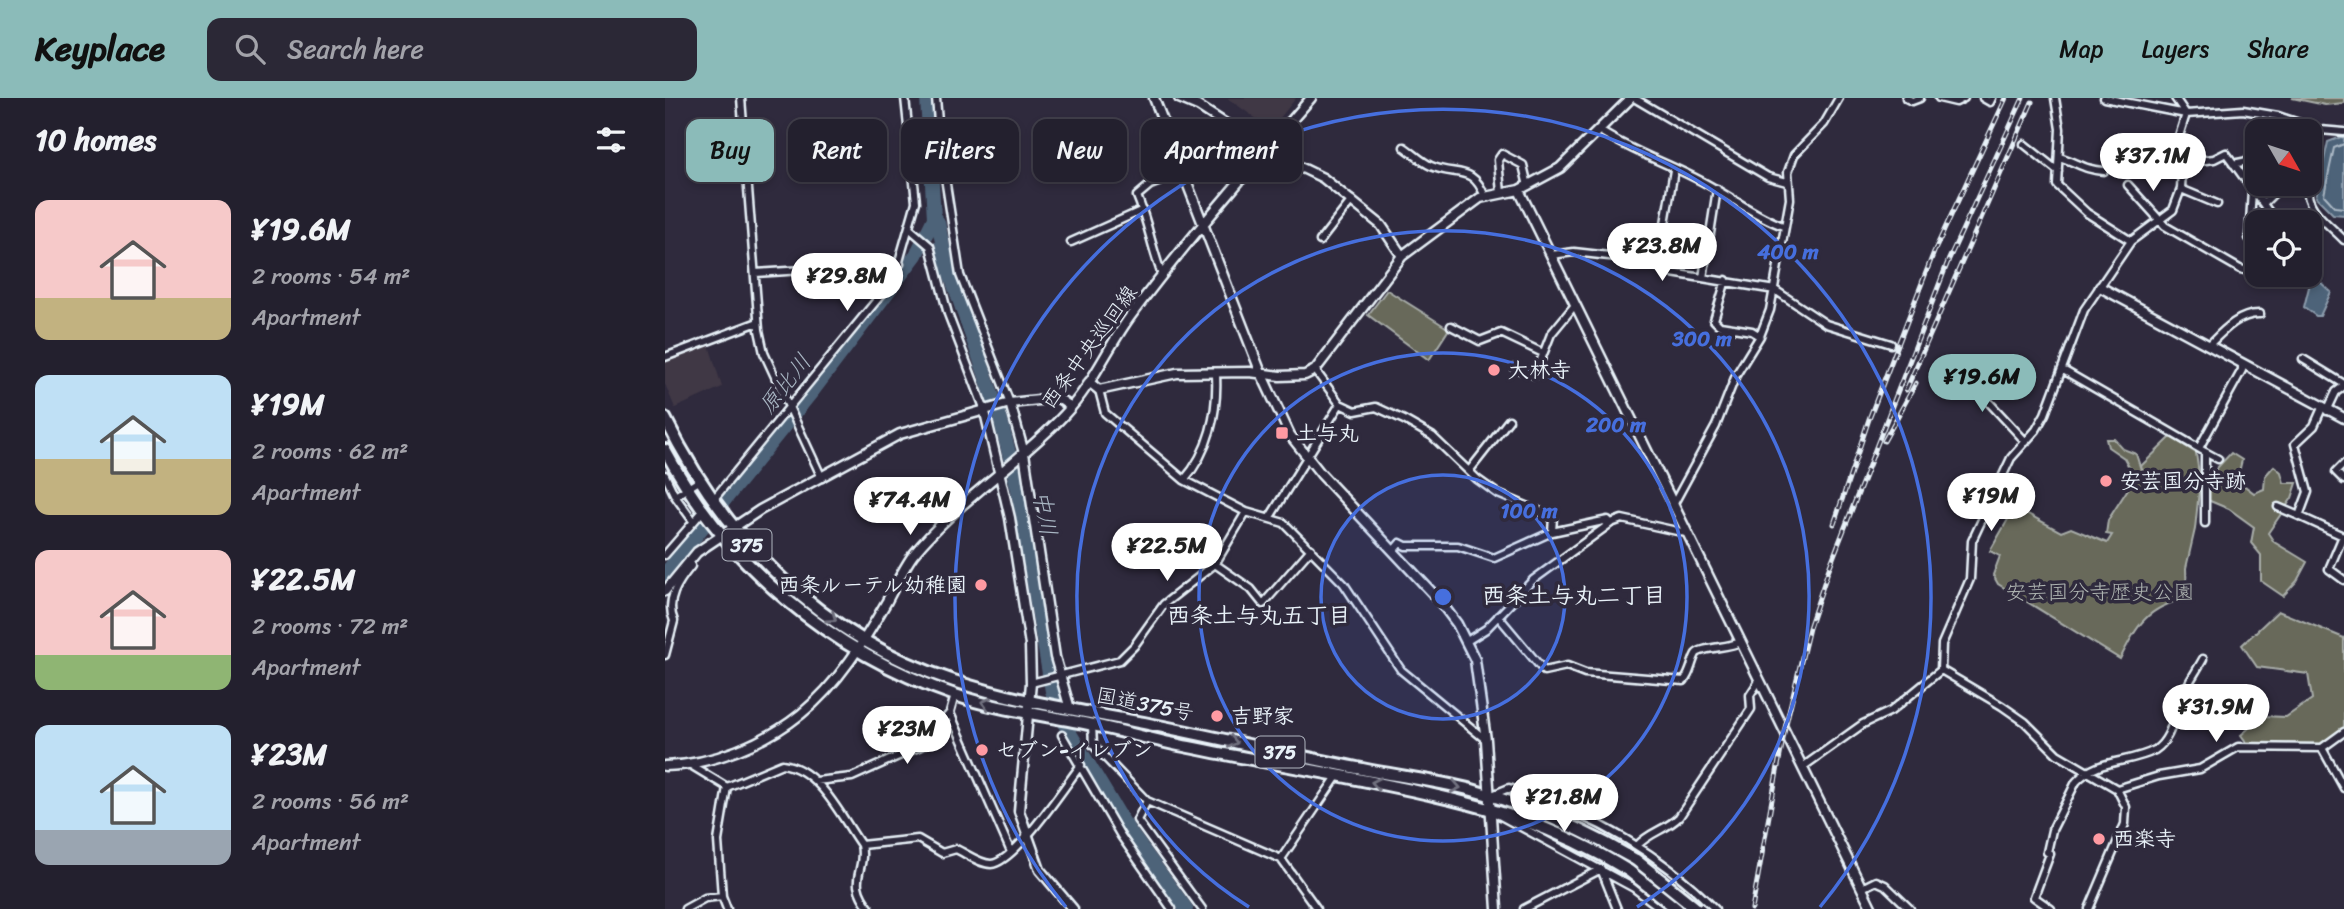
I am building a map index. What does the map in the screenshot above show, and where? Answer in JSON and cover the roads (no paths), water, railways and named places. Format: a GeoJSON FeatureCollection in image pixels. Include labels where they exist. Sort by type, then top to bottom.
{"type":"FeatureCollection","features":[{"type":"Feature","properties":{"kind":"highway","name":"国道375号"},"geometry":{"type":"LineString","coordinates":[[665,418],[699,481],[733,530],[805,599],[864,641],[911,665],[955,682],[1030,701],[1490,802],[1563,821],[1636,860],[1697,909]]}},
{"type":"Feature","properties":{"kind":"highway","name":"国道375号"},"geometry":{"type":"LineString","coordinates":[[665,450],[703,511],[723,537],[796,610],[857,652],[955,695],[1028,714],[1089,724],[1190,748],[1490,802],[1581,843],[1629,871],[1677,909]]}},
{"type":"Feature","properties":{"kind":"street"},"geometry":{"type":"LineString","coordinates":[[741,98],[758,322],[764,353],[822,478]]}},
{"type":"Feature","properties":{"kind":"street"},"geometry":{"type":"LineString","coordinates":[[713,500],[792,410],[894,279],[911,230],[916,202],[905,98]]}},
{"type":"Feature","properties":{"kind":"street"},"geometry":{"type":"LineString","coordinates":[[936,98],[940,145],[960,275],[1008,404],[1023,454],[1055,657],[1070,709]]}},
{"type":"Feature","properties":{"kind":"street"},"geometry":{"type":"LineString","coordinates":[[1154,98],[1163,119]]}},
{"type":"Feature","properties":{"kind":"street"},"geometry":{"type":"LineString","coordinates":[[1179,98],[1214,119]]}},
{"type":"Feature","properties":{"kind":"street","name":"西条中央巡回線"},"geometry":{"type":"LineString","coordinates":[[1293,119],[1311,98]]}},
{"type":"Feature","properties":{"kind":"street"},"geometry":{"type":"LineString","coordinates":[[1099,390],[1177,373],[1304,375],[1315,370],[1402,256],[1437,228],[1485,197],[1524,188],[1560,168],[1632,98],[1768,177],[1787,181]]}},
{"type":"Feature","properties":{"kind":"street"},"geometry":{"type":"LineString","coordinates":[[1673,505],[1716,426],[1736,375],[1760,336],[1775,290],[1783,226],[1790,199],[1787,181],[1794,155],[1824,124],[1839,98]]}},
{"type":"Feature","properties":{"kind":"street"},"geometry":{"type":"LineString","coordinates":[[1906,98],[1912,101],[1920,98]]}},
{"type":"Feature","properties":{"kind":"street"},"geometry":{"type":"LineString","coordinates":[[1939,98],[1956,102],[1963,98]]}},
{"type":"Feature","properties":{"kind":"street"},"geometry":{"type":"LineString","coordinates":[[1983,98],[1990,102],[1992,98]]}},
{"type":"Feature","properties":{"kind":"street"},"geometry":{"type":"LineString","coordinates":[[2055,98],[2059,115],[2057,185],[2087,213],[2131,241]]}},
{"type":"Feature","properties":{"kind":"street"},"geometry":{"type":"LineString","coordinates":[[2104,98],[2186,114],[2243,110],[2288,119]]}},
{"type":"Feature","properties":{"kind":"street"},"geometry":{"type":"LineString","coordinates":[[2175,98],[2186,114]]}},
{"type":"Feature","properties":{"kind":"street"},"geometry":{"type":"LineString","coordinates":[[1804,766],[1863,724],[1891,710],[1941,670],[1942,645],[1970,579],[1972,541],[2011,458],[2027,442],[2045,414],[2084,310],[2131,241],[2157,219],[2166,217],[2173,210],[2181,190],[2179,160],[2175,152],[2186,114]]}},
{"type":"Feature","properties":{"kind":"street"},"geometry":{"type":"LineString","coordinates":[[2322,130],[2344,132]]}},
{"type":"Feature","properties":{"kind":"street"},"geometry":{"type":"LineString","coordinates":[[1600,131],[1717,189],[1759,217],[1783,226]]}},
{"type":"Feature","properties":{"kind":"street"},"geometry":{"type":"LineString","coordinates":[[2119,138],[2179,160],[2214,159],[2226,153],[2245,180]]}},
{"type":"Feature","properties":{"kind":"street"},"geometry":{"type":"LineString","coordinates":[[2024,144],[2058,170]]}},
{"type":"Feature","properties":{"kind":"street"},"geometry":{"type":"LineString","coordinates":[[1404,147],[1429,165],[1465,172],[1473,178],[1485,197]]}},
{"type":"Feature","properties":{"kind":"street"},"geometry":{"type":"LineString","coordinates":[[1501,193],[1498,160],[1502,154],[1523,166],[1524,188],[1551,255],[1872,909]]}},
{"type":"Feature","properties":{"kind":"street"},"geometry":{"type":"LineString","coordinates":[[2059,157],[2073,161],[2086,170],[2104,170]]}},
{"type":"Feature","properties":{"kind":"street"},"geometry":{"type":"LineString","coordinates":[[2233,164],[2245,162]]}},
{"type":"Feature","properties":{"kind":"street"},"geometry":{"type":"LineString","coordinates":[[1302,167],[1324,178],[1381,225],[1402,256]]}},
{"type":"Feature","properties":{"kind":"street"},"geometry":{"type":"LineString","coordinates":[[1658,265],[1674,170]]}},
{"type":"Feature","properties":{"kind":"street"},"geometry":{"type":"LineString","coordinates":[[1161,182],[1138,192],[1162,275]]}},
{"type":"Feature","properties":{"kind":"street"},"geometry":{"type":"LineString","coordinates":[[1188,182],[1261,373],[1290,435],[1307,458],[1439,600],[1467,641],[1480,681],[1497,909]]}},
{"type":"Feature","properties":{"kind":"street","name":"西条中央巡回線"},"geometry":{"type":"LineString","coordinates":[[857,652],[911,558],[943,521],[1023,454],[1071,407],[1130,317],[1238,182]]}},
{"type":"Feature","properties":{"kind":"street"},"geometry":{"type":"LineString","coordinates":[[2128,185],[2157,219],[2245,270]]}},
{"type":"Feature","properties":{"kind":"street"},"geometry":{"type":"LineString","coordinates":[[1703,278],[1717,189]]}},
{"type":"Feature","properties":{"kind":"street"},"geometry":{"type":"LineString","coordinates":[[2181,190],[2217,204]]}},
{"type":"Feature","properties":{"kind":"street"},"geometry":{"type":"LineString","coordinates":[[2257,196],[2267,210]]}},
{"type":"Feature","properties":{"kind":"street"},"geometry":{"type":"LineString","coordinates":[[2263,204],[2271,196]]}},
{"type":"Feature","properties":{"kind":"street"},"geometry":{"type":"LineString","coordinates":[[2307,196],[2312,208],[2344,240]]}},
{"type":"Feature","properties":{"kind":"street"},"geometry":{"type":"LineString","coordinates":[[1319,241],[1352,200]]}},
{"type":"Feature","properties":{"kind":"street"},"geometry":{"type":"LineString","coordinates":[[1072,242],[1143,210]]}},
{"type":"Feature","properties":{"kind":"street"},"geometry":{"type":"LineString","coordinates":[[911,230],[930,246],[949,314],[986,408],[1002,470],[1030,645],[1030,701],[1019,811],[1040,870],[1073,909]]}},
{"type":"Feature","properties":{"kind":"street"},"geometry":{"type":"LineString","coordinates":[[1551,255],[1574,252],[1658,265],[1672,273],[1775,290],[1826,324],[1891,344]]}},
{"type":"Feature","properties":{"kind":"street"},"geometry":{"type":"LineString","coordinates":[[755,273],[900,264]]}},
{"type":"Feature","properties":{"kind":"street"},"geometry":{"type":"LineString","coordinates":[[1726,280],[1714,320],[1720,326],[1752,331],[1760,336]]}},
{"type":"Feature","properties":{"kind":"street"},"geometry":{"type":"LineString","coordinates":[[2100,287],[2344,418]]}},
{"type":"Feature","properties":{"kind":"street"},"geometry":{"type":"LineString","coordinates":[[1515,368],[1535,375],[1551,334],[1575,305]]}},
{"type":"Feature","properties":{"kind":"street"},"geometry":{"type":"LineString","coordinates":[[2209,345],[2238,320],[2250,313],[2260,314]]}},
{"type":"Feature","properties":{"kind":"street"},"geometry":{"type":"LineString","coordinates":[[665,358],[758,322]]}},
{"type":"Feature","properties":{"kind":"street"},"geometry":{"type":"LineString","coordinates":[[1451,326],[1481,341],[1501,332],[1543,353]]}},
{"type":"Feature","properties":{"kind":"street"},"geometry":{"type":"LineString","coordinates":[[2299,516],[2308,492],[2295,444],[2314,426],[2336,392],[2344,385],[2303,359]]}},
{"type":"Feature","properties":{"kind":"street"},"geometry":{"type":"LineString","coordinates":[[2205,523],[2202,450],[2224,398],[2242,370],[2242,363]]}},
{"type":"Feature","properties":{"kind":"street"},"geometry":{"type":"LineString","coordinates":[[1315,370],[1340,404],[1355,411],[1376,407],[1404,419],[1431,436],[1468,471],[1498,494],[1553,517],[1552,532]]}},
{"type":"Feature","properties":{"kind":"street"},"geometry":{"type":"LineString","coordinates":[[1951,370],[1971,383],[2027,442]]}},
{"type":"Feature","properties":{"kind":"street"},"geometry":{"type":"LineString","coordinates":[[2063,370],[2218,459]]}},
{"type":"Feature","properties":{"kind":"street"},"geometry":{"type":"LineString","coordinates":[[1184,480],[1194,469],[1213,419],[1216,375]]}},
{"type":"Feature","properties":{"kind":"street"},"geometry":{"type":"LineString","coordinates":[[1089,382],[1099,390],[1105,412],[1184,480],[1246,512],[1284,523],[1344,584],[1401,670],[1486,740]]}},
{"type":"Feature","properties":{"kind":"street"},"geometry":{"type":"LineString","coordinates":[[665,591],[697,552],[760,510],[900,434],[1008,404],[1058,398],[1071,407]]}},
{"type":"Feature","properties":{"kind":"street"},"geometry":{"type":"LineString","coordinates":[[1270,517],[1340,404]]}},
{"type":"Feature","properties":{"kind":"street"},"geometry":{"type":"LineString","coordinates":[[1468,471],[1509,420]]}},
{"type":"Feature","properties":{"kind":"street"},"geometry":{"type":"LineString","coordinates":[[2344,464],[2336,472],[2344,480]]}},
{"type":"Feature","properties":{"kind":"street"},"geometry":{"type":"LineString","coordinates":[[665,475],[675,496],[693,521]]}},
{"type":"Feature","properties":{"kind":"street"},"geometry":{"type":"LineString","coordinates":[[675,496],[699,481]]}},
{"type":"Feature","properties":{"kind":"street"},"geometry":{"type":"LineString","coordinates":[[2278,508],[2343,536],[2329,569],[2344,580]]}},
{"type":"Feature","properties":{"kind":"street"},"geometry":{"type":"LineString","coordinates":[[665,555],[703,511]]}},
{"type":"Feature","properties":{"kind":"street"},"geometry":{"type":"LineString","coordinates":[[1031,683],[1041,678],[1120,660],[1134,646],[1164,604],[1215,565],[1246,512]]}},
{"type":"Feature","properties":{"kind":"street"},"geometry":{"type":"LineString","coordinates":[[1467,641],[1498,616],[1533,580],[1611,523],[1622,519],[1686,533]]}},
{"type":"Feature","properties":{"kind":"street"},"geometry":{"type":"LineString","coordinates":[[1394,550],[1401,543],[1406,546],[1458,546],[1494,558],[1552,532],[1608,520],[1611,523]]}},
{"type":"Feature","properties":{"kind":"street"},"geometry":{"type":"LineString","coordinates":[[1215,565],[1251,589],[1263,604],[1311,550]]}},
{"type":"Feature","properties":{"kind":"street"},"geometry":{"type":"LineString","coordinates":[[665,655],[674,621],[670,612],[675,586],[691,566],[689,560]]}},
{"type":"Feature","properties":{"kind":"street"},"geometry":{"type":"LineString","coordinates":[[1498,616],[1543,671],[1567,666],[1585,673],[1684,681],[1697,653],[1702,649],[1730,648],[1740,642]]}},
{"type":"Feature","properties":{"kind":"street"},"geometry":{"type":"LineString","coordinates":[[665,766],[689,764],[751,744],[799,716],[825,694],[857,652]]}},
{"type":"Feature","properties":{"kind":"street"},"geometry":{"type":"LineString","coordinates":[[2051,909],[2034,897],[2035,889],[2050,854],[2047,852],[2052,830],[2075,782],[2108,762],[2155,750],[2164,742],[2182,696],[2203,659]]}},
{"type":"Feature","properties":{"kind":"street"},"geometry":{"type":"LineString","coordinates":[[1941,670],[2025,722],[2057,754],[2117,789],[2126,807],[2125,824],[2089,909]]}},
{"type":"Feature","properties":{"kind":"street"},"geometry":{"type":"LineString","coordinates":[[1637,846],[1647,835],[1669,828],[1679,817],[1751,709],[1750,695],[1759,681]]}},
{"type":"Feature","properties":{"kind":"street"},"geometry":{"type":"LineString","coordinates":[[816,781],[852,777],[923,745],[950,713],[955,695]]}},
{"type":"Feature","properties":{"kind":"street"},"geometry":{"type":"LineString","coordinates":[[950,713],[1011,852]]}},
{"type":"Feature","properties":{"kind":"street"},"geometry":{"type":"LineString","coordinates":[[1089,724],[1093,745],[1147,801],[1281,859],[1317,909]]}},
{"type":"Feature","properties":{"kind":"street"},"geometry":{"type":"LineString","coordinates":[[2117,789],[2159,776],[2200,769],[2238,747],[2322,748],[2344,732]]}},
{"type":"Feature","properties":{"kind":"street"},"geometry":{"type":"LineString","coordinates":[[1062,735],[1121,836],[1172,909]]}},
{"type":"Feature","properties":{"kind":"street"},"geometry":{"type":"LineString","coordinates":[[2322,748],[2344,788]]}},
{"type":"Feature","properties":{"kind":"street"},"geometry":{"type":"LineString","coordinates":[[689,764],[727,787]]}},
{"type":"Feature","properties":{"kind":"street"},"geometry":{"type":"LineString","coordinates":[[727,787],[782,764],[816,781],[861,845],[863,852],[856,882],[870,909]]}},
{"type":"Feature","properties":{"kind":"street"},"geometry":{"type":"LineString","coordinates":[[861,845],[918,839],[942,853],[956,849],[989,864],[998,862],[1026,836],[1081,765]]}},
{"type":"Feature","properties":{"kind":"street"},"geometry":{"type":"LineString","coordinates":[[1281,859],[1338,775]]}},
{"type":"Feature","properties":{"kind":"street"},"geometry":{"type":"LineString","coordinates":[[727,787],[718,841],[722,895],[727,909]]}},
{"type":"Feature","properties":{"kind":"street"},"geometry":{"type":"LineString","coordinates":[[1490,802],[1509,788],[1577,811],[1637,846],[1710,907]]}},
{"type":"Feature","properties":{"kind":"street"},"geometry":{"type":"LineString","coordinates":[[1147,801],[1137,820],[1202,909]]}},
{"type":"Feature","properties":{"kind":"street"},"geometry":{"type":"LineString","coordinates":[[1490,802],[1513,825],[1634,887],[1662,909]]}},
{"type":"Feature","properties":{"kind":"street"},"geometry":{"type":"LineString","coordinates":[[1634,887],[1655,859]]}},
{"type":"Feature","properties":{"kind":"street"},"geometry":{"type":"LineString","coordinates":[[1524,909],[1601,869]]}},
{"type":"Feature","properties":{"kind":"street"},"geometry":{"type":"LineString","coordinates":[[1601,869],[1617,909]]}},
{"type":"Feature","properties":{"kind":"street"},"geometry":{"type":"LineString","coordinates":[[1862,888],[1876,881],[1885,885],[1910,909]]}},
{"type":"Feature","properties":{"kind":"street"},"geometry":{"type":"LineString","coordinates":[[685,909],[705,898],[722,895]]}},
{"type":"Feature","properties":{"kind":"water"},"geometry":{"type":"Polygon","coordinates":[[[2344,138],[2344,215],[2333,214],[2316,197],[2322,196],[2322,170],[2328,142],[2344,138]]]}},
{"type":"Feature","properties":{"kind":"water"},"geometry":{"type":"Polygon","coordinates":[[[2322,284],[2331,292],[2320,316],[2304,307],[2309,287],[2322,287],[2322,284]]]}},
{"type":"Feature","properties":{"kind":"waterway","name":"中川"},"geometry":{"type":"LineString","coordinates":[[927,98],[934,218],[938,222],[946,262],[1000,417],[1018,490],[1052,691],[1062,720],[1129,831],[1186,909]]}},
{"type":"Feature","properties":{"kind":"waterway","name":"原比川"},"geometry":{"type":"LineString","coordinates":[[665,574],[815,388],[916,255],[934,218]]}},
{"type":"Feature","properties":{"kind":"railway"},"geometry":{"type":"LineString","coordinates":[[1834,524],[1869,419],[1934,252],[2006,98]]}},
{"type":"Feature","properties":{"kind":"railway"},"geometry":{"type":"LineString","coordinates":[[1752,909],[1785,728],[1809,628],[1828,571],[1949,259],[2023,98]]}},
{"type":"Feature","properties":{"kind":"railway"},"geometry":{"type":"LineString","coordinates":[[1906,390],[2032,102]]}},
{"type":"Feature","properties":{"kind":"railway"},"geometry":{"type":"LineString","coordinates":[[1884,441],[1916,383]]}},
{"type":"Feature","properties":{"kind":"place","name":"大林寺"},"geometry":{"type":"Point","coordinates":[1494,370]}},
{"type":"Feature","properties":{"kind":"place","name":"土与丸"},"geometry":{"type":"Point","coordinates":[1282,433]}},
{"type":"Feature","properties":{"kind":"place","name":"安芸国分寺跡"},"geometry":{"type":"Point","coordinates":[2106,481]}},
{"type":"Feature","properties":{"kind":"place","name":"西条ルーテル幼稚園"},"geometry":{"type":"Point","coordinates":[981,585]}},
{"type":"Feature","properties":{"kind":"place","name":"吉野家"},"geometry":{"type":"Point","coordinates":[1217,716]}},
{"type":"Feature","properties":{"kind":"place","name":"セブン-イレブン"},"geometry":{"type":"Point","coordinates":[982,750]}},
{"type":"Feature","properties":{"kind":"place","name":"西楽寺"},"geometry":{"type":"Point","coordinates":[2099,839]}},
{"type":"Feature","properties":{"kind":"district","name":"西条土与丸二丁目"},"geometry":{"type":"Point","coordinates":[1574,595]}},
{"type":"Feature","properties":{"kind":"district","name":"西条土与丸五丁目"},"geometry":{"type":"Point","coordinates":[1259,615]}},
{"type":"Feature","properties":{"kind":"park label","name":"安芸国分寺歴史公園"},"geometry":{"type":"Point","coordinates":[2100,592]}}]}
